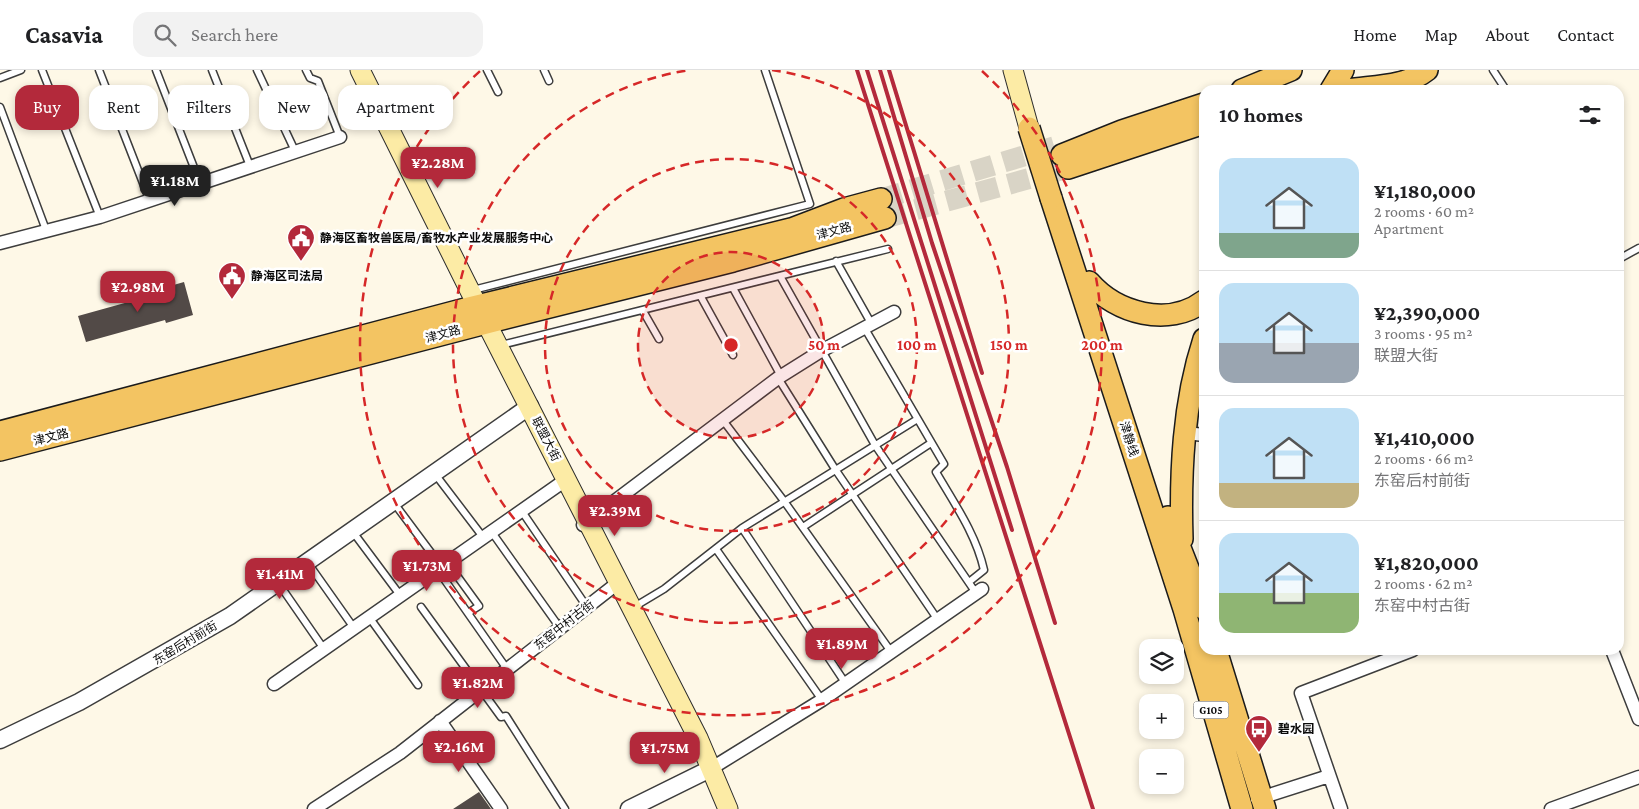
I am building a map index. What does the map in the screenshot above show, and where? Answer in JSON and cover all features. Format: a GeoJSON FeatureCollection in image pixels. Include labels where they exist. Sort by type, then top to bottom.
{"type":"FeatureCollection","features":[{"type":"Feature","properties":{"kind":"main road"},"geometry":{"type":"LineString","coordinates":[[354,70],[474,308],[617,584],[728,809]]}},
{"type":"Feature","properties":{"kind":"main road"},"geometry":{"type":"LineString","coordinates":[[360,70],[474,308]]}},
{"type":"Feature","properties":{"kind":"main road","name":"津静线"},"geometry":{"type":"LineString","coordinates":[[1013,70],[1196,607]]}},
{"type":"Feature","properties":{"kind":"main road","name":"津静线"},"geometry":{"type":"LineString","coordinates":[[1022,70],[1033,126]]}},
{"type":"Feature","properties":{"kind":"main road"},"geometry":{"type":"LineString","coordinates":[[1254,85],[1291,70]]}},
{"type":"Feature","properties":{"kind":"main road"},"geometry":{"type":"LineString","coordinates":[[1334,85],[1343,70]]}},
{"type":"Feature","properties":{"kind":"main road"},"geometry":{"type":"LineString","coordinates":[[1401,85],[1418,78],[1427,70]]}},
{"type":"Feature","properties":{"kind":"main road"},"geometry":{"type":"LineString","coordinates":[[1199,106],[1122,131],[1063,156],[1199,124]]}},
{"type":"Feature","properties":{"kind":"main road","name":"津静线"},"geometry":{"type":"LineString","coordinates":[[1056,196],[1089,282],[1156,487],[1183,554],[1199,620]]}},
{"type":"Feature","properties":{"kind":"main road","name":"津文路"},"geometry":{"type":"LineString","coordinates":[[0,432],[474,308],[794,228],[884,213],[768,258],[733,261],[474,308],[0,450]]}},
{"type":"Feature","properties":{"kind":"main road"},"geometry":{"type":"LineString","coordinates":[[1089,282],[1098,293],[1118,306],[1142,313],[1172,314],[1199,304]]}},
{"type":"Feature","properties":{"kind":"main road"},"geometry":{"type":"LineString","coordinates":[[1183,554],[1182,467],[1197,435],[1189,402],[1199,360]]}},
{"type":"Feature","properties":{"kind":"main road","name":"G105"},"geometry":{"type":"LineString","coordinates":[[1196,607],[1195,512],[1197,435]]}},
{"type":"Feature","properties":{"kind":"main road","name":"津静线"},"geometry":{"type":"LineString","coordinates":[[1207,655],[1241,807]]}},
{"type":"Feature","properties":{"kind":"main road","name":"G105"},"geometry":{"type":"LineString","coordinates":[[1218,655],[1263,804]]}},
{"type":"Feature","properties":{"kind":"main road"},"geometry":{"type":"LineString","coordinates":[[708,771],[720,809]]}},
{"type":"Feature","properties":{"kind":"street"},"geometry":{"type":"LineString","coordinates":[[0,244],[46,230],[100,217],[340,137]]}},
{"type":"Feature","properties":{"kind":"street"},"geometry":{"type":"LineString","coordinates":[[585,523],[779,377],[821,351],[894,312]]}},
{"type":"Feature","properties":{"kind":"street","name":"东窑后村前街"},"geometry":{"type":"LineString","coordinates":[[0,740],[71,706],[141,669],[230,616],[527,408]]}},
{"type":"Feature","properties":{"kind":"street"},"geometry":{"type":"LineString","coordinates":[[274,684],[564,481]]}},
{"type":"Feature","properties":{"kind":"street","name":"东窑中村古街"},"geometry":{"type":"LineString","coordinates":[[314,809],[400,753],[617,584]]}},
{"type":"Feature","properties":{"kind":"street"},"geometry":{"type":"LineString","coordinates":[[644,809],[822,700],[938,620],[976,588]]}},
{"type":"Feature","properties":{"kind":"street"},"geometry":{"type":"LineString","coordinates":[[1341,809],[1301,693],[1399,655]]}},
{"type":"Feature","properties":{"kind":"street"},"geometry":{"type":"LineString","coordinates":[[1614,655],[1639,719]]}},
{"type":"Feature","properties":{"kind":"street"},"geometry":{"type":"LineString","coordinates":[[440,721],[501,809]]}},
{"type":"Feature","properties":{"kind":"street"},"geometry":{"type":"LineString","coordinates":[[629,809],[708,771]]}},
{"type":"Feature","properties":{"kind":"street"},"geometry":{"type":"LineString","coordinates":[[1241,807],[1263,804],[1329,776]]}},
{"type":"Feature","properties":{"kind":"street"},"geometry":{"type":"LineString","coordinates":[[1551,809],[1639,777]]}},
{"type":"Feature","properties":{"kind":"lane"},"geometry":{"type":"LineString","coordinates":[[0,78],[21,70]]}},
{"type":"Feature","properties":{"kind":"lane"},"geometry":{"type":"LineString","coordinates":[[42,70],[100,217]]}},
{"type":"Feature","properties":{"kind":"lane"},"geometry":{"type":"LineString","coordinates":[[99,70],[150,201]]}},
{"type":"Feature","properties":{"kind":"lane"},"geometry":{"type":"LineString","coordinates":[[156,70],[200,183]]}},
{"type":"Feature","properties":{"kind":"lane"},"geometry":{"type":"LineString","coordinates":[[212,70],[250,166]]}},
{"type":"Feature","properties":{"kind":"lane"},"geometry":{"type":"LineString","coordinates":[[257,70],[295,151]]}},
{"type":"Feature","properties":{"kind":"lane"},"geometry":{"type":"LineString","coordinates":[[306,70],[310,78],[318,81],[340,137]]}},
{"type":"Feature","properties":{"kind":"lane"},"geometry":{"type":"LineString","coordinates":[[487,70],[498,92]]}},
{"type":"Feature","properties":{"kind":"lane"},"geometry":{"type":"LineString","coordinates":[[544,70],[549,81]]}},
{"type":"Feature","properties":{"kind":"lane"},"geometry":{"type":"LineString","coordinates":[[474,308],[810,204],[765,70]]}},
{"type":"Feature","properties":{"kind":"lane"},"geometry":{"type":"LineString","coordinates":[[1493,70],[1503,85]]}},
{"type":"Feature","properties":{"kind":"lane"},"geometry":{"type":"LineString","coordinates":[[0,107],[46,230]]}},
{"type":"Feature","properties":{"kind":"lane"},"geometry":{"type":"LineString","coordinates":[[495,347],[701,297],[888,248]]}},
{"type":"Feature","properties":{"kind":"lane"},"geometry":{"type":"LineString","coordinates":[[1624,256],[1639,248]]}},
{"type":"Feature","properties":{"kind":"lane"},"geometry":{"type":"LineString","coordinates":[[836,262],[916,420],[944,464],[936,472],[958,509],[981,555],[984,570],[976,588]]}},
{"type":"Feature","properties":{"kind":"lane"},"geometry":{"type":"LineString","coordinates":[[780,276],[875,445],[976,588]]}},
{"type":"Feature","properties":{"kind":"lane"},"geometry":{"type":"LineString","coordinates":[[733,288],[779,377],[835,469],[938,620]]}},
{"type":"Feature","properties":{"kind":"lane"},"geometry":{"type":"LineString","coordinates":[[701,297],[733,355]]}},
{"type":"Feature","properties":{"kind":"lane"},"geometry":{"type":"LineString","coordinates":[[644,310],[659,339]]}},
{"type":"Feature","properties":{"kind":"lane"},"geometry":{"type":"LineString","coordinates":[[722,419],[803,527],[892,653]]}},
{"type":"Feature","properties":{"kind":"lane"},"geometry":{"type":"LineString","coordinates":[[629,609],[664,589],[742,528],[916,420]]}},
{"type":"Feature","properties":{"kind":"lane"},"geometry":{"type":"LineString","coordinates":[[803,527],[931,443]]}},
{"type":"Feature","properties":{"kind":"lane"},"geometry":{"type":"LineString","coordinates":[[434,473],[487,534],[560,628]]}},
{"type":"Feature","properties":{"kind":"lane"},"geometry":{"type":"LineString","coordinates":[[394,502],[442,565],[478,606],[468,613]]}},
{"type":"Feature","properties":{"kind":"lane"},"geometry":{"type":"LineString","coordinates":[[521,510],[587,607]]}},
{"type":"Feature","properties":{"kind":"lane"},"geometry":{"type":"LineString","coordinates":[[742,528],[846,684]]}},
{"type":"Feature","properties":{"kind":"lane"},"geometry":{"type":"LineString","coordinates":[[352,531],[400,595]]}},
{"type":"Feature","properties":{"kind":"lane"},"geometry":{"type":"LineString","coordinates":[[716,549],[822,700]]}},
{"type":"Feature","properties":{"kind":"lane"},"geometry":{"type":"LineString","coordinates":[[308,562],[354,628]]}},
{"type":"Feature","properties":{"kind":"lane"},"geometry":{"type":"LineString","coordinates":[[442,565],[468,613],[507,669]]}},
{"type":"Feature","properties":{"kind":"lane"},"geometry":{"type":"LineString","coordinates":[[278,583],[324,649]]}},
{"type":"Feature","properties":{"kind":"lane"},"geometry":{"type":"LineString","coordinates":[[420,607],[500,717],[506,716],[565,809]]}},
{"type":"Feature","properties":{"kind":"lane"},"geometry":{"type":"LineString","coordinates":[[369,617],[418,685]]}},
{"type":"Feature","properties":{"kind":"building"},"geometry":{"type":"Polygon","coordinates":[[[184,282],[193,315],[166,323],[165,320],[86,342],[78,316],[157,294],[156,290],[184,282]]]}},
{"type":"Feature","properties":{"kind":"building"},"geometry":{"type":"Polygon","coordinates":[[[479,792],[491,809],[453,809],[479,792]]]}},
{"type":"Feature","properties":{"kind":"tunnel"},"geometry":{"type":"LineString","coordinates":[[881,199],[1060,145]]}},
{"type":"Feature","properties":{"kind":"tunnel"},"geometry":{"type":"LineString","coordinates":[[885,218],[1068,168]]}},
{"type":"Feature","properties":{"kind":"railway"},"geometry":{"type":"LineString","coordinates":[[857,70],[1093,809]]}},
{"type":"Feature","properties":{"kind":"railway"},"geometry":{"type":"LineString","coordinates":[[867,70],[1012,530]]}},
{"type":"Feature","properties":{"kind":"railway"},"geometry":{"type":"LineString","coordinates":[[880,70],[932,243],[1007,467],[1055,623]]}},
{"type":"Feature","properties":{"kind":"railway"},"geometry":{"type":"LineString","coordinates":[[889,70],[982,373]]}},
{"type":"Feature","properties":{"kind":"place","name":"静海区畜牧兽医局/畜牧水产业发展服务中心"},"geometry":{"type":"Point","coordinates":[301,262]}},
{"type":"Feature","properties":{"kind":"place","name":"静海区司法局"},"geometry":{"type":"Point","coordinates":[232,300]}},
{"type":"Feature","properties":{"kind":"place","name":"碧水园"},"geometry":{"type":"Point","coordinates":[1259,753]}}]}
